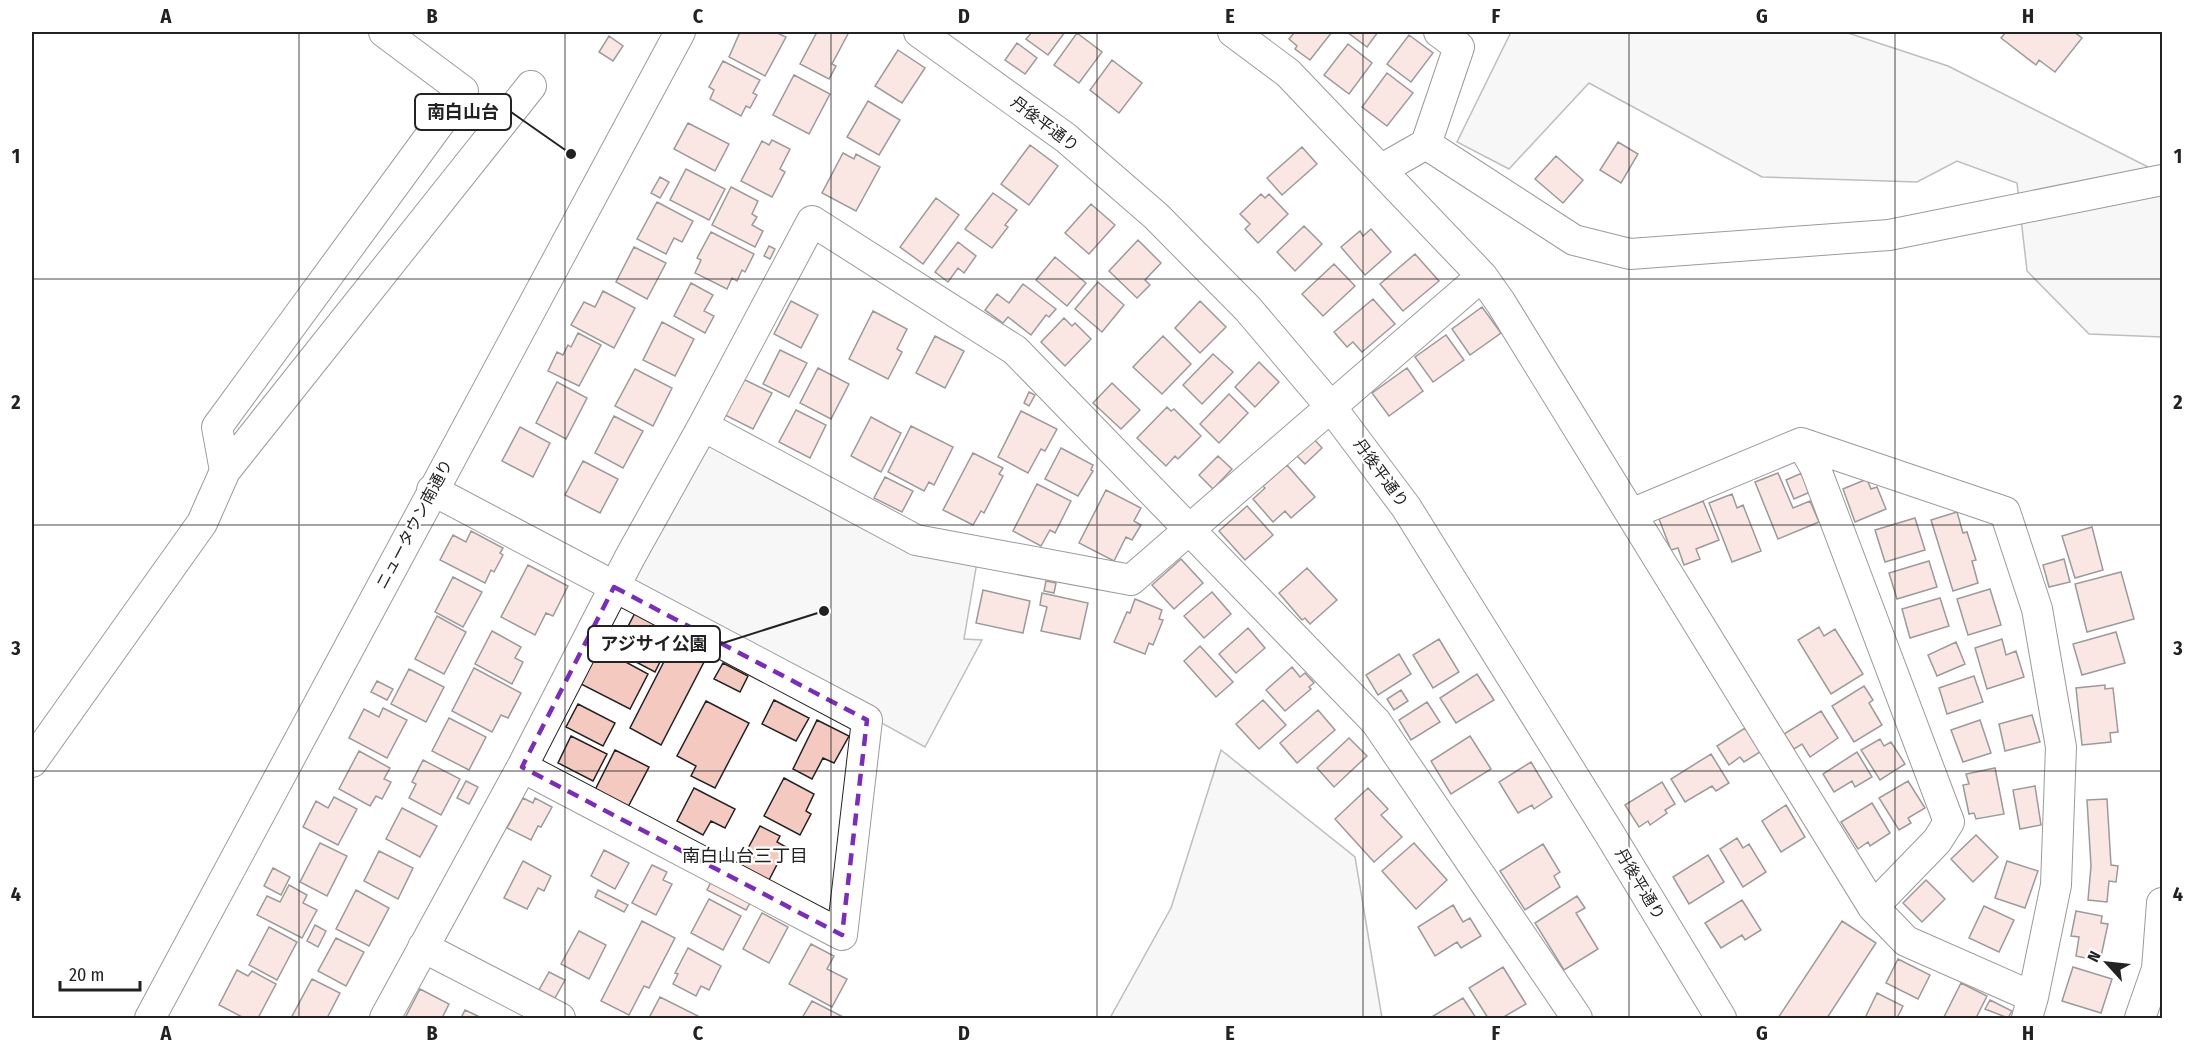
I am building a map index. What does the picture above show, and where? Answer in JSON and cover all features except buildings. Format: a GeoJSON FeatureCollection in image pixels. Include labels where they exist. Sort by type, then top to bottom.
{"type":"FeatureCollection","features":[{"type":"Feature","properties":{"kind":"street"},"geometry":{"type":"LineString","coordinates":[[225,471],[217,427],[463,91],[384,32]]}},
{"type":"Feature","properties":{"kind":"street","name":"ニュータウン南通り"},"geometry":{"type":"LineString","coordinates":[[150,1018],[680,32]]}},
{"type":"Feature","properties":{"kind":"street","name":"丹後平通り"},"geometry":{"type":"LineString","coordinates":[[919,32],[1066,138],[1156,216],[1248,309],[1331,407],[1406,507],[1721,1018]]}},
{"type":"Feature","properties":{"kind":"street"},"geometry":{"type":"LineString","coordinates":[[1233,32],[1288,73],[1482,276],[1873,907],[1906,941],[2030,1008],[2056,885],[2061,747],[2037,609],[2005,512],[1801,443],[1631,514]]}},
{"type":"Feature","properties":{"kind":"street"},"geometry":{"type":"LineString","coordinates":[[1382,169],[1426,144],[1459,47],[1439,32]]}},
{"type":"Feature","properties":{"kind":"street"},"geometry":{"type":"LineString","coordinates":[[32,762],[202,524],[225,471],[531,86]]}},
{"type":"Feature","properties":{"kind":"street"},"geometry":{"type":"LineString","coordinates":[[1426,144],[1574,240],[1630,254],[1889,234],[2163,180]]}},
{"type":"Feature","properties":{"kind":"street"},"geometry":{"type":"LineString","coordinates":[[385,1018],[522,767],[614,587],[812,221],[1015,350],[1376,722],[1577,1018]]}},
{"type":"Feature","properties":{"kind":"street"},"geometry":{"type":"LineString","coordinates":[[703,426],[916,540],[1131,580],[1482,276]]}},
{"type":"Feature","properties":{"kind":"street"},"geometry":{"type":"LineString","coordinates":[[1801,443],[1815,467],[1949,822],[1938,841],[1873,907]]}},
{"type":"Feature","properties":{"kind":"street"},"geometry":{"type":"LineString","coordinates":[[432,490],[867,720],[842,935],[522,767]]}},
{"type":"Feature","properties":{"kind":"street"},"geometry":{"type":"LineString","coordinates":[[2140,1018],[2157,969],[2163,903]]}},
{"type":"Feature","properties":{"kind":"street"},"geometry":{"type":"LineString","coordinates":[[423,947],[560,1018]]}},
{"type":"Feature","properties":{"kind":"highlighted area"},"geometry":{"type":"Polygon","coordinates":[[[614,587],[629,593],[867,720],[842,935],[522,767],[614,587]]]}},
{"type":"Feature","properties":{"kind":"shaded area"},"geometry":{"type":"Polygon","coordinates":[[[1511,32],[1845,32],[1948,66],[2162,174],[2162,337],[2089,334],[2027,271],[2017,183],[1957,161],[1917,182],[1762,177],[1589,83],[1509,169],[1457,142],[1511,32]]]}},
{"type":"Feature","properties":{"kind":"shaded area"},"geometry":{"type":"Polygon","coordinates":[[[701,441],[977,562],[964,639],[982,640],[925,747],[627,582],[701,441]]]}},
{"type":"Feature","properties":{"kind":"shaded area"},"geometry":{"type":"Polygon","coordinates":[[[1221,750],[1355,857],[1382,1018],[1110,1018],[1171,908],[1221,750]]]}},
{"type":"Feature","properties":{"kind":"place","name":"南白山台"},"geometry":{"type":"Point","coordinates":[571,154]}},
{"type":"Feature","properties":{"kind":"place","name":"アジサイ公園"},"geometry":{"type":"Point","coordinates":[824,611]}},
{"type":"Feature","properties":{"kind":"district","name":"南白山台三丁目"},"geometry":{"type":"Point","coordinates":[745,856]}}]}
